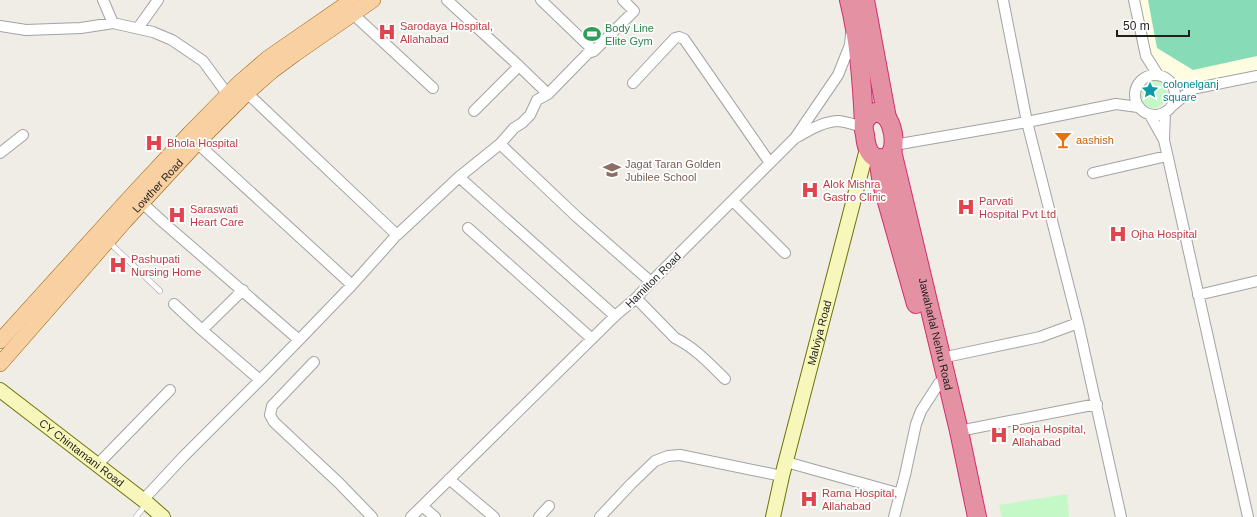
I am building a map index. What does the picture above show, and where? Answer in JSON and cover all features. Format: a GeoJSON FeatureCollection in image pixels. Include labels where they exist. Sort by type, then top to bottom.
{"type":"FeatureCollection","features":[{"type":"Feature","properties":{"kind":"highway","name":"Jawaharlal Nehru Road"},"geometry":{"type":"LineString","coordinates":[[865,0],[887,118],[891,126],[894,139],[882,151],[882,184],[939,383],[966,517]]}},
{"type":"Feature","properties":{"kind":"highway","name":"Jawaharlal Nehru Road"},"geometry":{"type":"LineString","coordinates":[[851,8],[862,80],[864,125],[882,151],[941,358],[959,431],[977,517]]}},
{"type":"Feature","properties":{"kind":"highway"},"geometry":{"type":"LineString","coordinates":[[864,125],[869,115],[875,112],[882,113],[887,118]]}},
{"type":"Feature","properties":{"kind":"main road","name":"Lowther Road"},"geometry":{"type":"LineString","coordinates":[[0,342],[137,198],[239,83],[268,58],[352,7],[373,0]]}},
{"type":"Feature","properties":{"kind":"main road","name":"Lowther Road"},"geometry":{"type":"LineString","coordinates":[[0,364],[107,240],[137,198],[197,143],[247,92],[272,71],[319,36],[352,7]]}},
{"type":"Feature","properties":{"kind":"street"},"geometry":{"type":"LineString","coordinates":[[103,0],[113,23]]}},
{"type":"Feature","properties":{"kind":"street"},"geometry":{"type":"LineString","coordinates":[[138,28],[158,0]]}},
{"type":"Feature","properties":{"kind":"street"},"geometry":{"type":"LineString","coordinates":[[447,0],[548,94]]}},
{"type":"Feature","properties":{"kind":"street"},"geometry":{"type":"LineString","coordinates":[[542,0],[594,51]]}},
{"type":"Feature","properties":{"kind":"street"},"geometry":{"type":"LineString","coordinates":[[247,92],[397,235],[459,177],[500,144],[514,128],[530,115],[537,100],[548,94],[588,53],[594,51],[634,11],[623,0]]}},
{"type":"Feature","properties":{"kind":"street"},"geometry":{"type":"LineString","coordinates":[[1003,0],[1027,122],[1078,323],[1121,517]]}},
{"type":"Feature","properties":{"kind":"street"},"geometry":{"type":"LineString","coordinates":[[1134,0],[1146,56],[1144,78]]}},
{"type":"Feature","properties":{"kind":"street"},"geometry":{"type":"LineString","coordinates":[[352,7],[433,88]]}},
{"type":"Feature","properties":{"kind":"street","name":"Hamilton Road"},"geometry":{"type":"LineString","coordinates":[[411,517],[615,316],[636,298],[795,138],[838,75],[850,45],[851,8]]}},
{"type":"Feature","properties":{"kind":"street"},"geometry":{"type":"LineString","coordinates":[[0,26],[26,30],[81,28],[113,23],[138,28],[172,40],[203,61],[228,95]]}},
{"type":"Feature","properties":{"kind":"street"},"geometry":{"type":"LineString","coordinates":[[633,83],[675,38],[679,37],[684,39],[770,164]]}},
{"type":"Feature","properties":{"kind":"street"},"geometry":{"type":"LineString","coordinates":[[1146,56],[1158,75],[1171,83],[1192,89],[1257,76]]}},
{"type":"Feature","properties":{"kind":"street"},"geometry":{"type":"LineString","coordinates":[[474,111],[519,66]]}},
{"type":"Feature","properties":{"kind":"street"},"geometry":{"type":"LineString","coordinates":[[1138,107],[1135,90],[1137,85],[1144,78],[1158,75]]}},
{"type":"Feature","properties":{"kind":"street"},"geometry":{"type":"LineString","coordinates":[[1171,83],[1175,95],[1174,101],[1168,110],[1164,140],[1248,517]]}},
{"type":"Feature","properties":{"kind":"street"},"geometry":{"type":"LineString","coordinates":[[1150,115],[1161,114],[1168,110],[1192,89]]}},
{"type":"Feature","properties":{"kind":"street"},"geometry":{"type":"LineString","coordinates":[[1116,104],[1135,90]]}},
{"type":"Feature","properties":{"kind":"street"},"geometry":{"type":"LineString","coordinates":[[882,151],[1116,104],[1138,107],[1150,115],[1164,140]]}},
{"type":"Feature","properties":{"kind":"street"},"geometry":{"type":"LineString","coordinates":[[795,138],[823,124],[833,121],[864,125]]}},
{"type":"Feature","properties":{"kind":"street"},"geometry":{"type":"LineString","coordinates":[[0,153],[23,135]]}},
{"type":"Feature","properties":{"kind":"street"},"geometry":{"type":"LineString","coordinates":[[197,143],[352,285]]}},
{"type":"Feature","properties":{"kind":"street"},"geometry":{"type":"LineString","coordinates":[[500,144],[577,217],[651,282]]}},
{"type":"Feature","properties":{"kind":"street","name":"Malviya Road"},"geometry":{"type":"LineString","coordinates":[[773,517],[784,469],[882,151]]}},
{"type":"Feature","properties":{"kind":"street"},"geometry":{"type":"LineString","coordinates":[[1093,173],[1167,156]]}},
{"type":"Feature","properties":{"kind":"street"},"geometry":{"type":"LineString","coordinates":[[459,177],[615,316]]}},
{"type":"Feature","properties":{"kind":"street"},"geometry":{"type":"LineString","coordinates":[[137,198],[299,340]]}},
{"type":"Feature","properties":{"kind":"street"},"geometry":{"type":"LineString","coordinates":[[732,201],[785,253]]}},
{"type":"Feature","properties":{"kind":"street"},"geometry":{"type":"LineString","coordinates":[[468,228],[592,340]]}},
{"type":"Feature","properties":{"kind":"street"},"geometry":{"type":"LineString","coordinates":[[145,501],[183,457],[352,285],[394,238]]}},
{"type":"Feature","properties":{"kind":"street"},"geometry":{"type":"LineString","coordinates":[[1198,295],[1257,281]]}},
{"type":"Feature","properties":{"kind":"street"},"geometry":{"type":"LineString","coordinates":[[202,330],[243,290]]}},
{"type":"Feature","properties":{"kind":"street"},"geometry":{"type":"LineString","coordinates":[[636,298],[675,338],[698,353],[725,379]]}},
{"type":"Feature","properties":{"kind":"street"},"geometry":{"type":"LineString","coordinates":[[174,304],[260,380]]}},
{"type":"Feature","properties":{"kind":"street"},"geometry":{"type":"LineString","coordinates":[[941,358],[1040,337],[1078,323]]}},
{"type":"Feature","properties":{"kind":"street"},"geometry":{"type":"LineString","coordinates":[[314,362],[272,406],[270,415],[274,422],[339,483],[372,517]]}},
{"type":"Feature","properties":{"kind":"street"},"geometry":{"type":"LineString","coordinates":[[894,517],[905,476],[916,424],[921,411],[939,383]]}},
{"type":"Feature","properties":{"kind":"street","name":"CY Chintamani Road"},"geometry":{"type":"LineString","coordinates":[[0,390],[145,501],[163,517]]}},
{"type":"Feature","properties":{"kind":"street"},"geometry":{"type":"LineString","coordinates":[[97,464],[170,390]]}},
{"type":"Feature","properties":{"kind":"street"},"geometry":{"type":"LineString","coordinates":[[959,431],[1097,404]]}},
{"type":"Feature","properties":{"kind":"street"},"geometry":{"type":"LineString","coordinates":[[600,517],[631,484],[655,462],[668,456],[680,455],[784,469],[894,492]]}},
{"type":"Feature","properties":{"kind":"street"},"geometry":{"type":"LineString","coordinates":[[449,479],[494,517]]}},
{"type":"Feature","properties":{"kind":"street"},"geometry":{"type":"LineString","coordinates":[[422,506],[435,517]]}},
{"type":"Feature","properties":{"kind":"street"},"geometry":{"type":"LineString","coordinates":[[539,517],[549,506]]}},
{"type":"Feature","properties":{"kind":"lane"},"geometry":{"type":"LineString","coordinates":[[107,240],[160,292]]}},
{"type":"Feature","properties":{"kind":"lane"},"geometry":{"type":"LineString","coordinates":[[136,517],[145,501]]}},
{"type":"Feature","properties":{"kind":"shaded area"},"geometry":{"type":"Polygon","coordinates":[[[1134,0],[1257,0],[1257,76],[1192,89],[1171,83],[1162,77],[1146,56],[1134,0]]]}},
{"type":"Feature","properties":{"kind":"green space"},"geometry":{"type":"Polygon","coordinates":[[[1148,0],[1257,0],[1257,56],[1193,70],[1157,48],[1148,0]]]}},
{"type":"Feature","properties":{"kind":"green space"},"geometry":{"type":"Polygon","coordinates":[[[1153,80],[1163,84],[1167,94],[1163,104],[1153,108],[1143,104],[1139,94],[1143,84],[1153,80]]]}},
{"type":"Feature","properties":{"kind":"green space"},"geometry":{"type":"Polygon","coordinates":[[[1067,494],[1069,517],[1002,517],[999,505],[1067,494]]]}},
{"type":"Feature","properties":{"kind":"place","name":"Sarodaya Hospital, Allahabad"},"geometry":{"type":"Point","coordinates":[387,32]}},
{"type":"Feature","properties":{"kind":"place","name":"Body Line Elite Gym"},"geometry":{"type":"Point","coordinates":[592,34]}},
{"type":"Feature","properties":{"kind":"place","name":"colonelganj square"},"geometry":{"type":"Point","coordinates":[1150,90]}},
{"type":"Feature","properties":{"kind":"place","name":"aashish"},"geometry":{"type":"Point","coordinates":[1063,140]}},
{"type":"Feature","properties":{"kind":"place","name":"Bhola Hospital"},"geometry":{"type":"Point","coordinates":[154,143]}},
{"type":"Feature","properties":{"kind":"place","name":"Jagat Taran Golden Jubilee School"},"geometry":{"type":"Point","coordinates":[612,170]}},
{"type":"Feature","properties":{"kind":"place","name":"Alok Mishra Gastro Clinic"},"geometry":{"type":"Point","coordinates":[810,190]}},
{"type":"Feature","properties":{"kind":"place","name":"Parvati Hospital Pvt Ltd"},"geometry":{"type":"Point","coordinates":[966,207]}},
{"type":"Feature","properties":{"kind":"place","name":"Saraswati Heart Care"},"geometry":{"type":"Point","coordinates":[177,215]}},
{"type":"Feature","properties":{"kind":"place","name":"Ojha Hospital"},"geometry":{"type":"Point","coordinates":[1118,234]}},
{"type":"Feature","properties":{"kind":"place","name":"Pashupati Nursing Home"},"geometry":{"type":"Point","coordinates":[118,265]}},
{"type":"Feature","properties":{"kind":"place","name":"Pooja Hospital, Allahabad"},"geometry":{"type":"Point","coordinates":[999,435]}},
{"type":"Feature","properties":{"kind":"place","name":"Rama Hospital, Allahabad"},"geometry":{"type":"Point","coordinates":[809,499]}}]}
